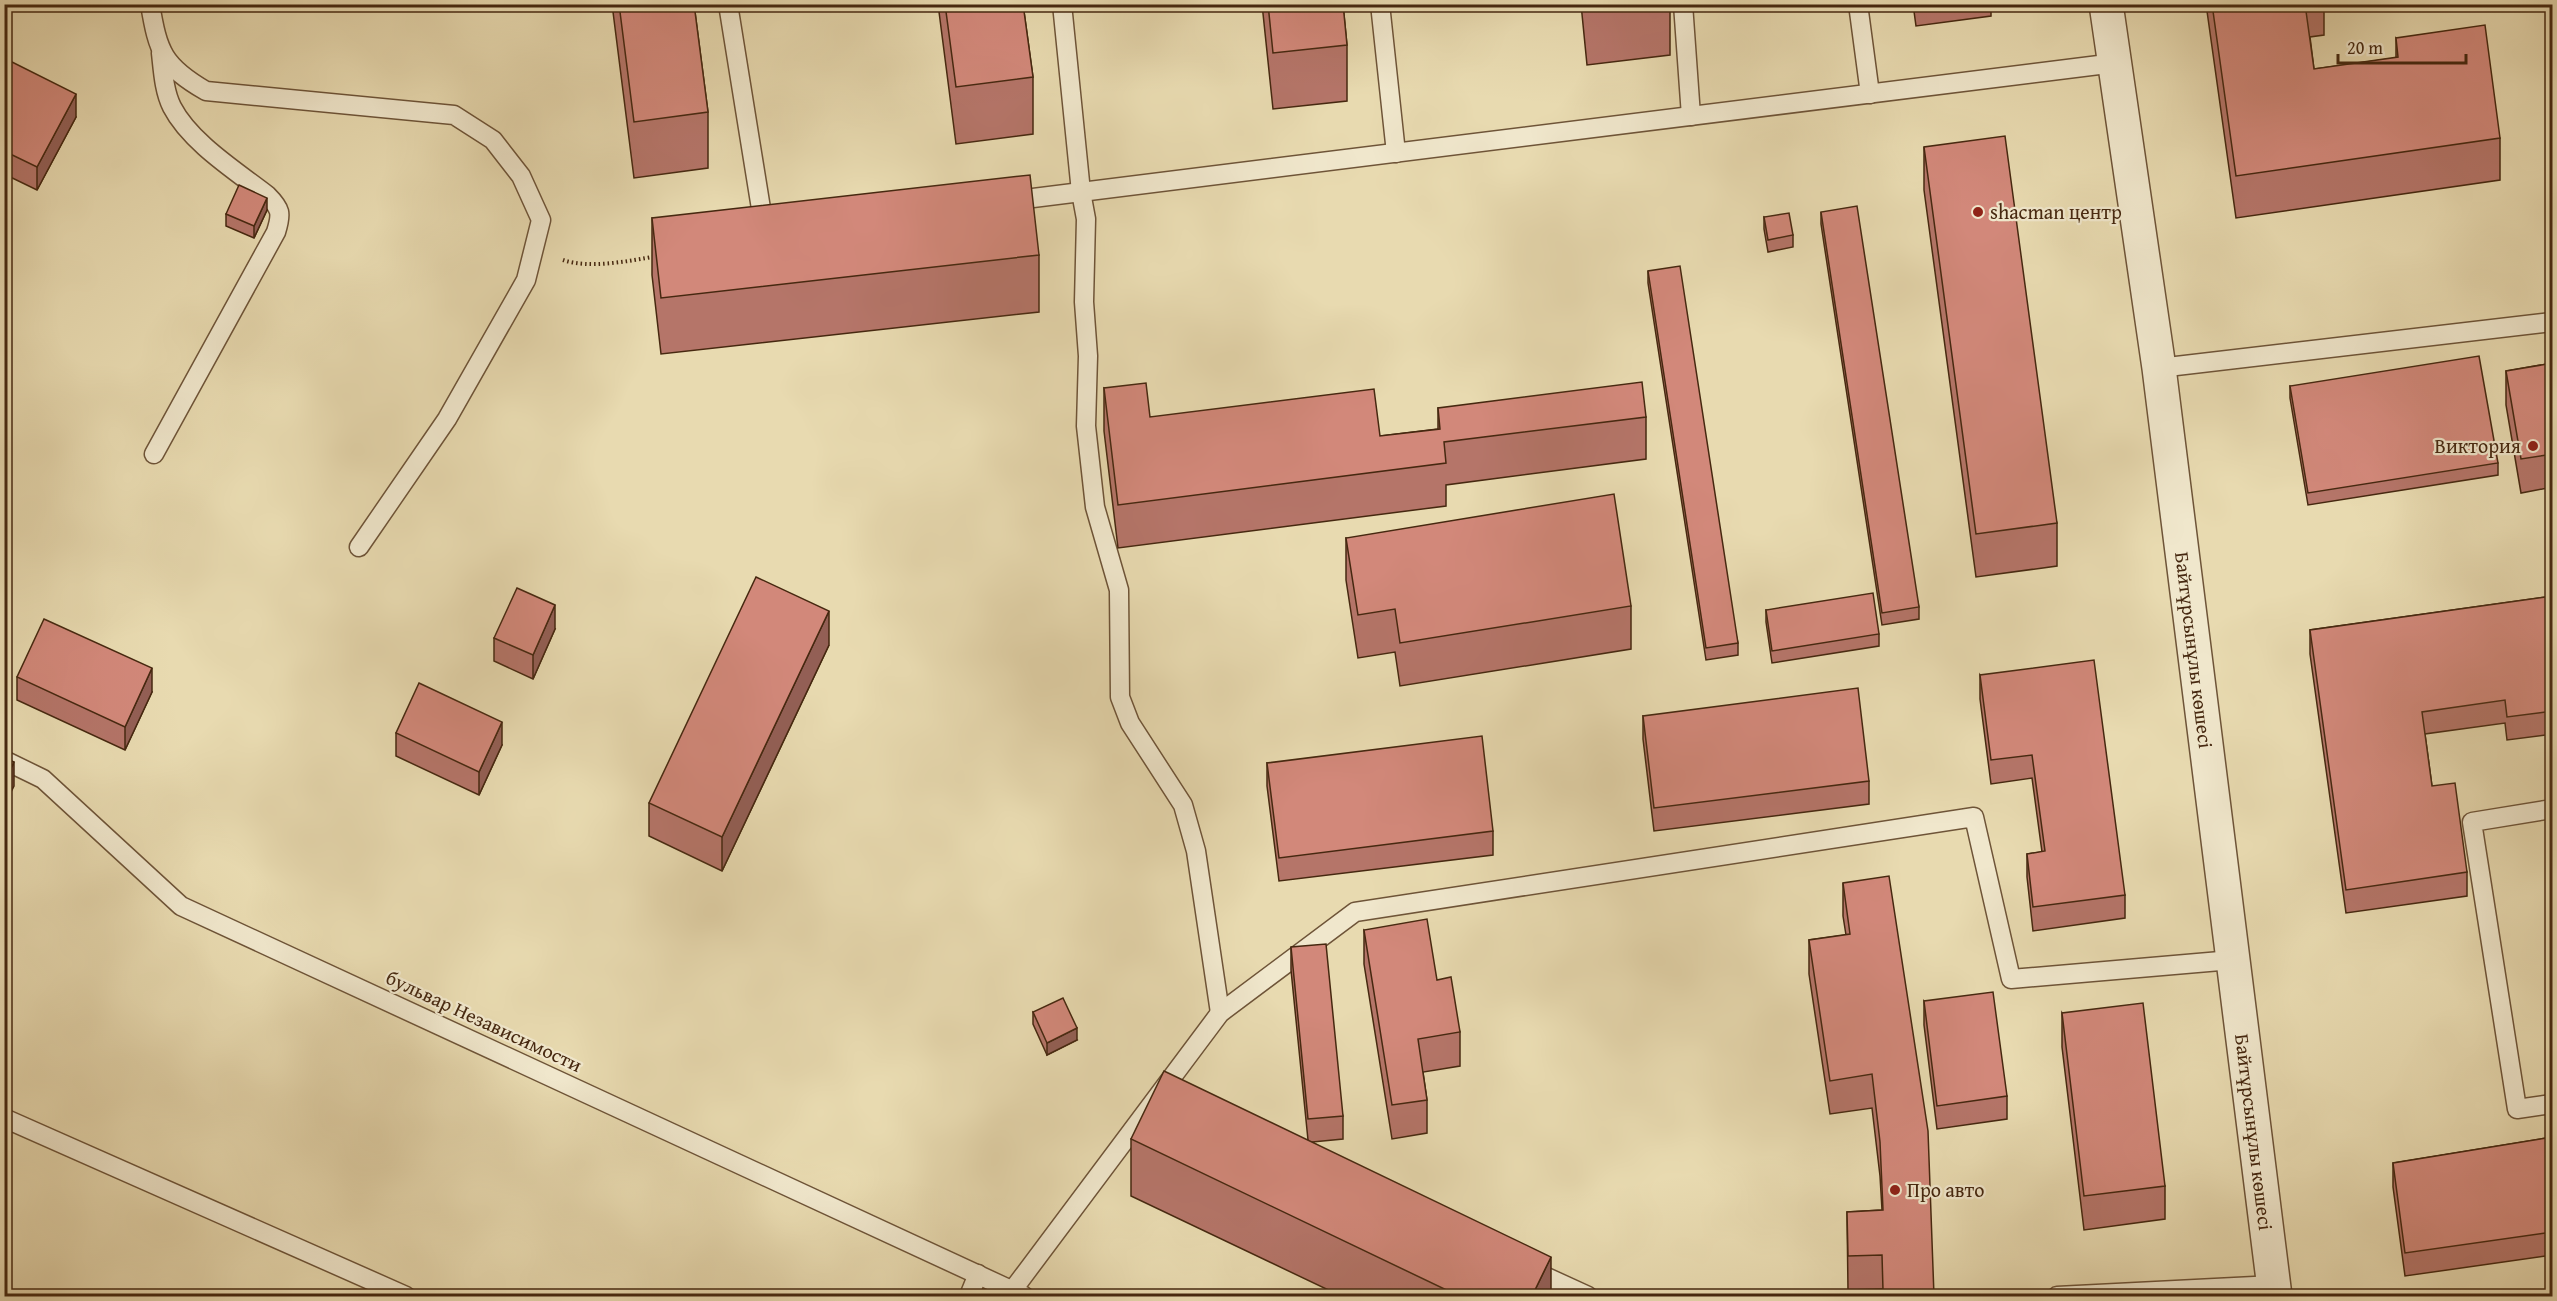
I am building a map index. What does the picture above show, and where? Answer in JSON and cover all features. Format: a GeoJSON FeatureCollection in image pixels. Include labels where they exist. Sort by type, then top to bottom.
{"type":"FeatureCollection","features":[{"type":"Feature","properties":{"kind":"street","name":"Байтұрсынұлы көшесі"},"geometry":{"type":"LineString","coordinates":[[2106,4],[2159,368],[2275,1291]]}},
{"type":"Feature","properties":{"kind":"lane"},"geometry":{"type":"LineString","coordinates":[[150,4],[169,98],[189,132],[267,195],[278,206],[280,218],[276,232],[154,454]]}},
{"type":"Feature","properties":{"kind":"lane"},"geometry":{"type":"LineString","coordinates":[[728,4],[763,221],[786,219]]}},
{"type":"Feature","properties":{"kind":"lane"},"geometry":{"type":"LineString","coordinates":[[1062,4],[1081,192],[1086,219],[1084,302],[1088,356],[1086,426],[1095,507],[1119,590],[1120,697],[1130,723],[1183,805],[1196,851],[1220,1013]]}},
{"type":"Feature","properties":{"kind":"lane"},"geometry":{"type":"LineString","coordinates":[[1380,4],[1396,153]]}},
{"type":"Feature","properties":{"kind":"lane"},"geometry":{"type":"LineString","coordinates":[[1683,4],[1691,116]]}},
{"type":"Feature","properties":{"kind":"lane"},"geometry":{"type":"LineString","coordinates":[[1858,4],[1870,94]]}},
{"type":"Feature","properties":{"kind":"lane"},"geometry":{"type":"LineString","coordinates":[[161,53],[185,79],[206,91],[454,115],[493,140],[521,176],[541,220],[526,280],[447,419],[359,547]]}},
{"type":"Feature","properties":{"kind":"lane"},"geometry":{"type":"LineString","coordinates":[[992,203],[2115,63]]}},
{"type":"Feature","properties":{"kind":"lane"},"geometry":{"type":"LineString","coordinates":[[2159,368],[2553,322]]}},
{"type":"Feature","properties":{"kind":"lane","name":"бульвар Независимости"},"geometry":{"type":"LineString","coordinates":[[4,760],[44,779],[181,906],[1018,1294]]}},
{"type":"Feature","properties":{"kind":"lane"},"geometry":{"type":"LineString","coordinates":[[2553,809],[2472,822],[2517,1109],[2553,1104]]}},
{"type":"Feature","properties":{"kind":"lane"},"geometry":{"type":"LineString","coordinates":[[1018,1294],[1158,1095],[1220,1013],[1355,912],[1974,817],[2011,979],[2232,960]]}},
{"type":"Feature","properties":{"kind":"lane"},"geometry":{"type":"LineString","coordinates":[[1158,1095],[1180,1105]]}},
{"type":"Feature","properties":{"kind":"lane"},"geometry":{"type":"LineString","coordinates":[[4,1118],[406,1296]]}},
{"type":"Feature","properties":{"kind":"lane"},"geometry":{"type":"LineString","coordinates":[[1513,1261],[1588,1296]]}},
{"type":"Feature","properties":{"kind":"lane"},"geometry":{"type":"LineString","coordinates":[[969,1296],[978,1274]]}},
{"type":"Feature","properties":{"kind":"lane"},"geometry":{"type":"LineString","coordinates":[[2057,1296],[2275,1291]]}},
{"type":"Feature","properties":{"kind":"path"},"geometry":{"type":"LineString","coordinates":[[533,249],[572,263],[627,262],[667,254]]}},
{"type":"Feature","properties":{"kind":"building"},"geometry":{"type":"Polygon","coordinates":[[[619,4],[694,4],[708,112],[634,122],[619,4]]]}},
{"type":"Feature","properties":{"kind":"building"},"geometry":{"type":"Polygon","coordinates":[[[945,4],[1023,4],[1033,77],[956,87],[945,4]]]}},
{"type":"Feature","properties":{"kind":"building"},"geometry":{"type":"Polygon","coordinates":[[[1268,4],[1343,4],[1347,45],[1273,53],[1268,4]]]}},
{"type":"Feature","properties":{"kind":"building"},"geometry":{"type":"Polygon","coordinates":[[[1587,4],[1619,4],[1587,8],[1587,4]]]}},
{"type":"Feature","properties":{"kind":"building"},"geometry":{"type":"Polygon","coordinates":[[[2212,4],[2305,4],[2314,69],[2398,57],[2396,38],[2485,25],[2500,138],[2236,176],[2212,4]]]}},
{"type":"Feature","properties":{"kind":"building"},"geometry":{"type":"Polygon","coordinates":[[[4,58],[76,94],[37,167],[4,151],[4,58]]]}},
{"type":"Feature","properties":{"kind":"building"},"geometry":{"type":"Polygon","coordinates":[[[2005,136],[2057,523],[1976,534],[1924,147],[2005,136]]]}},
{"type":"Feature","properties":{"kind":"building"},"geometry":{"type":"Polygon","coordinates":[[[1030,175],[1039,255],[661,298],[652,218],[1030,175]]]}},
{"type":"Feature","properties":{"kind":"building"},"geometry":{"type":"Polygon","coordinates":[[[239,185],[267,198],[254,226],[226,214],[239,185]]]}},
{"type":"Feature","properties":{"kind":"building"},"geometry":{"type":"Polygon","coordinates":[[[1857,206],[1919,607],[1882,613],[1821,212],[1857,206]]]}},
{"type":"Feature","properties":{"kind":"building"},"geometry":{"type":"Polygon","coordinates":[[[1789,213],[1793,235],[1768,240],[1764,217],[1789,213]]]}},
{"type":"Feature","properties":{"kind":"building"},"geometry":{"type":"Polygon","coordinates":[[[1680,266],[1738,643],[1706,648],[1648,271],[1680,266]]]}},
{"type":"Feature","properties":{"kind":"building"},"geometry":{"type":"Polygon","coordinates":[[[2479,356],[2498,463],[2308,493],[2290,386],[2479,356]]]}},
{"type":"Feature","properties":{"kind":"building"},"geometry":{"type":"Polygon","coordinates":[[[2553,363],[2553,454],[2521,459],[2506,371],[2553,363]]]}},
{"type":"Feature","properties":{"kind":"building"},"geometry":{"type":"Polygon","coordinates":[[[1642,382],[1646,417],[1444,442],[1446,463],[1118,505],[1104,388],[1146,383],[1150,417],[1374,389],[1380,436],[1440,429],[1438,408],[1642,382]]]}},
{"type":"Feature","properties":{"kind":"building"},"geometry":{"type":"Polygon","coordinates":[[[1614,494],[1631,606],[1400,643],[1395,609],[1358,615],[1346,538],[1614,494]]]}},
{"type":"Feature","properties":{"kind":"building"},"geometry":{"type":"Polygon","coordinates":[[[756,577],[829,611],[722,837],[649,803],[756,577]]]}},
{"type":"Feature","properties":{"kind":"building"},"geometry":{"type":"Polygon","coordinates":[[[517,588],[555,605],[533,655],[494,638],[517,588]]]}},
{"type":"Feature","properties":{"kind":"building"},"geometry":{"type":"Polygon","coordinates":[[[1873,593],[1879,634],[1772,651],[1766,610],[1873,593]]]}},
{"type":"Feature","properties":{"kind":"building"},"geometry":{"type":"Polygon","coordinates":[[[2553,596],[2553,711],[2507,717],[2505,700],[2422,712],[2432,786],[2455,783],[2467,872],[2346,890],[2310,630],[2553,596]]]}},
{"type":"Feature","properties":{"kind":"building"},"geometry":{"type":"Polygon","coordinates":[[[44,619],[152,668],[125,727],[17,677],[44,619]]]}},
{"type":"Feature","properties":{"kind":"building"},"geometry":{"type":"Polygon","coordinates":[[[2094,660],[2125,895],[2033,907],[2027,854],[2045,851],[2032,755],[1991,760],[1980,675],[2094,660]]]}},
{"type":"Feature","properties":{"kind":"building"},"geometry":{"type":"Polygon","coordinates":[[[419,683],[502,722],[479,772],[396,733],[419,683]]]}},
{"type":"Feature","properties":{"kind":"building"},"geometry":{"type":"Polygon","coordinates":[[[1858,688],[1869,781],[1654,808],[1643,716],[1858,688]]]}},
{"type":"Feature","properties":{"kind":"building"},"geometry":{"type":"Polygon","coordinates":[[[1482,736],[1493,831],[1279,858],[1267,763],[1482,736]]]}},
{"type":"Feature","properties":{"kind":"building"},"geometry":{"type":"Polygon","coordinates":[[[4,758],[14,762],[4,783],[4,758]]]}},
{"type":"Feature","properties":{"kind":"building"},"geometry":{"type":"Polygon","coordinates":[[[1889,876],[1928,1131],[1934,1296],[1860,1296],[1860,1292],[1883,1290],[1882,1255],[1848,1256],[1847,1212],[1883,1210],[1880,1142],[1872,1074],[1830,1081],[1809,940],[1850,934],[1843,883],[1889,876]]]}},
{"type":"Feature","properties":{"kind":"building"},"geometry":{"type":"Polygon","coordinates":[[[1427,919],[1437,980],[1451,977],[1460,1032],[1418,1039],[1427,1100],[1392,1105],[1364,930],[1427,919]]]}},
{"type":"Feature","properties":{"kind":"building"},"geometry":{"type":"Polygon","coordinates":[[[1326,944],[1343,1116],[1308,1119],[1291,947],[1326,944]]]}},
{"type":"Feature","properties":{"kind":"building"},"geometry":{"type":"Polygon","coordinates":[[[1993,992],[2007,1096],[1937,1106],[1924,1001],[1993,992]]]}},
{"type":"Feature","properties":{"kind":"building"},"geometry":{"type":"Polygon","coordinates":[[[1063,998],[1077,1028],[1047,1043],[1033,1012],[1063,998]]]}},
{"type":"Feature","properties":{"kind":"building"},"geometry":{"type":"Polygon","coordinates":[[[2143,1003],[2165,1186],[2084,1196],[2062,1013],[2143,1003]]]}},
{"type":"Feature","properties":{"kind":"building"},"geometry":{"type":"Polygon","coordinates":[[[1164,1071],[1551,1257],[1532,1296],[1459,1296],[1131,1139],[1164,1071]]]}},
{"type":"Feature","properties":{"kind":"building"},"geometry":{"type":"Polygon","coordinates":[[[2553,1137],[2553,1232],[2405,1253],[2393,1163],[2553,1137]]]}},
{"type":"Feature","properties":{"kind":"place","name":"shacman центр"},"geometry":{"type":"Point","coordinates":[1978,212]}},
{"type":"Feature","properties":{"kind":"place","name":"Виктория"},"geometry":{"type":"Point","coordinates":[2533,446]}},
{"type":"Feature","properties":{"kind":"place","name":"Про авто"},"geometry":{"type":"Point","coordinates":[1895,1190]}}]}
